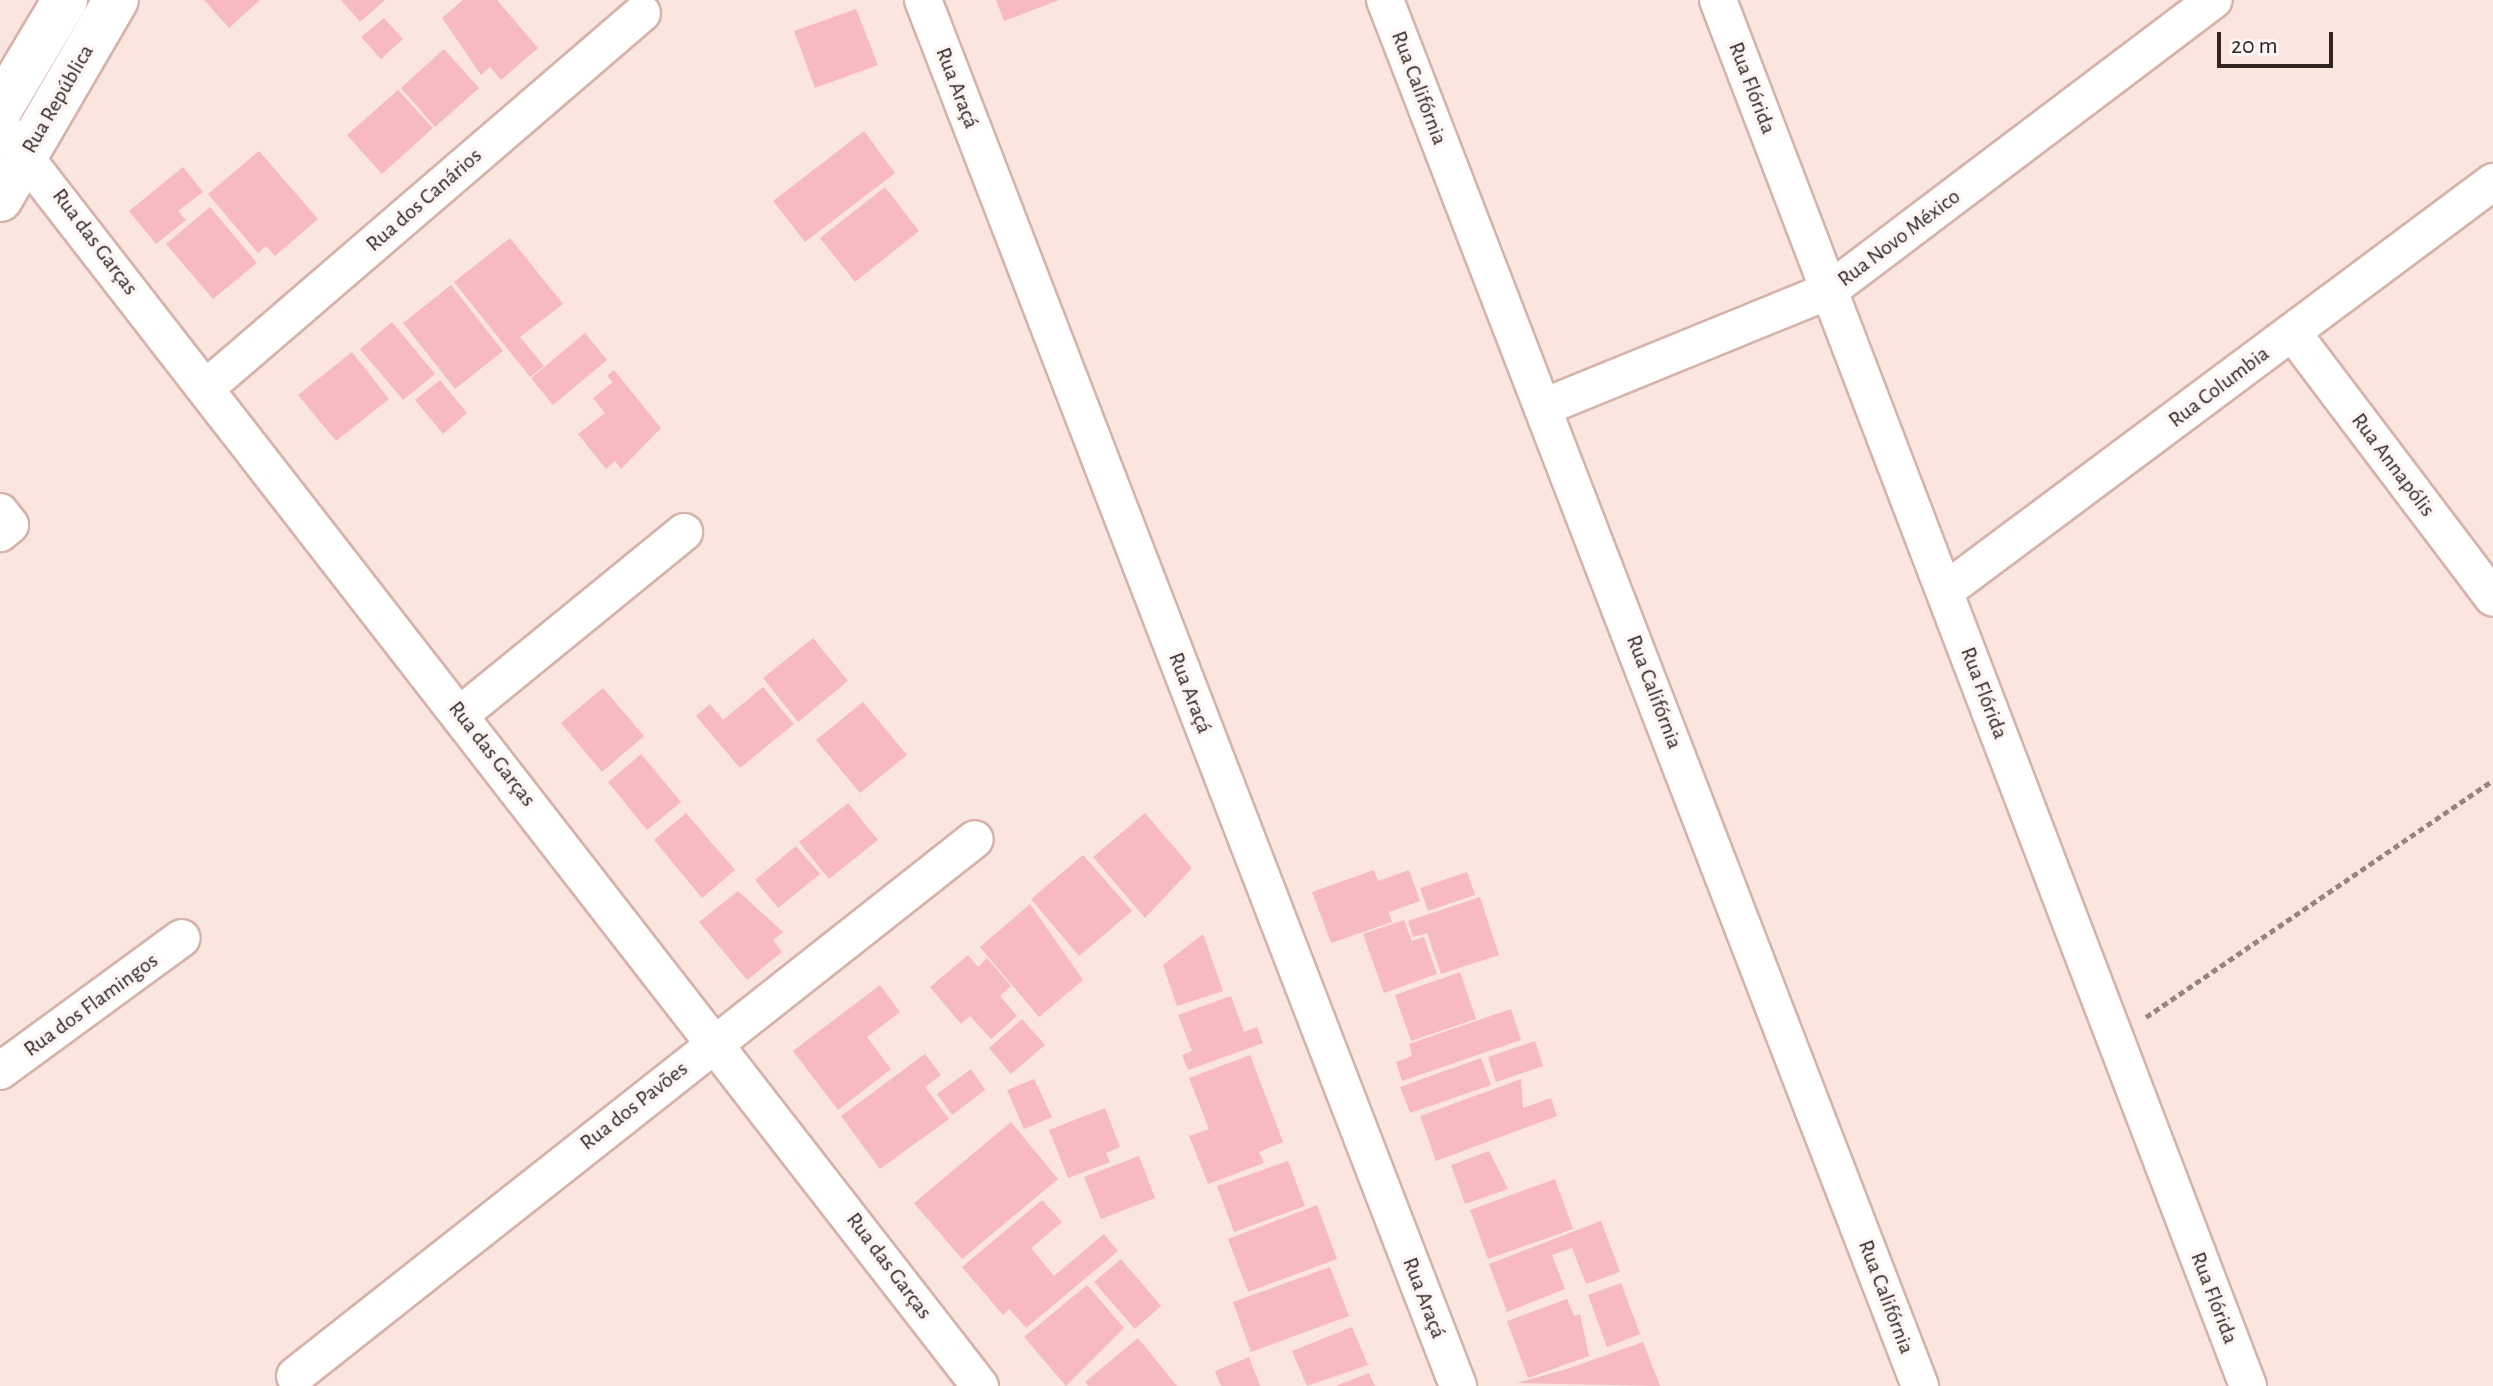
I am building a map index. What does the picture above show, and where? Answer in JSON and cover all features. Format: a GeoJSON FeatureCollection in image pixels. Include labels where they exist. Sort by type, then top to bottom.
{"type":"FeatureCollection","features":[{"type":"Feature","properties":{"kind":"main road","name":"Rua República"},"geometry":{"type":"LineString","coordinates":[[0,109],[65,0]]}},
{"type":"Feature","properties":{"kind":"main road","name":"Rua República"},"geometry":{"type":"LineString","coordinates":[[0,199],[14,139],[116,0]]}},
{"type":"Feature","properties":{"kind":"street","name":"Rua Araçá"},"geometry":{"type":"LineString","coordinates":[[923,0],[1458,1386]]}},
{"type":"Feature","properties":{"kind":"street","name":"Rua Califórnia"},"geometry":{"type":"LineString","coordinates":[[1385,0],[1920,1386]]}},
{"type":"Feature","properties":{"kind":"street","name":"Rua Flórida"},"geometry":{"type":"LineString","coordinates":[[1718,0],[2248,1386]]}},
{"type":"Feature","properties":{"kind":"street","name":"Rua Novo México"},"geometry":{"type":"LineString","coordinates":[[1544,407],[1830,290],[2214,0]]}},
{"type":"Feature","properties":{"kind":"street","name":"Rua dos Canários"},"geometry":{"type":"LineString","coordinates":[[206,388],[642,13]]}},
{"type":"Feature","properties":{"kind":"street","name":"Rua das Garças"},"geometry":{"type":"LineString","coordinates":[[14,139],[717,1040],[980,1386]]}},
{"type":"Feature","properties":{"kind":"street","name":"Rua Columbia"},"geometry":{"type":"LineString","coordinates":[[1945,591],[2493,182]]}},
{"type":"Feature","properties":{"kind":"street","name":"Rua Annapólis"},"geometry":{"type":"LineString","coordinates":[[2292,332],[2493,598]]}},
{"type":"Feature","properties":{"kind":"street"},"geometry":{"type":"LineString","coordinates":[[0,512],[10,525],[0,533]]}},
{"type":"Feature","properties":{"kind":"street"},"geometry":{"type":"LineString","coordinates":[[461,714],[684,532]]}},
{"type":"Feature","properties":{"kind":"street","name":"Rua dos Pavões"},"geometry":{"type":"LineString","coordinates":[[295,1376],[975,839]]}},
{"type":"Feature","properties":{"kind":"street","name":"Rua dos Flamingos"},"geometry":{"type":"LineString","coordinates":[[0,1071],[182,938]]}},
{"type":"Feature","properties":{"kind":"path"},"geometry":{"type":"LineString","coordinates":[[2115,1038],[2493,780]]}},
{"type":"Feature","properties":{"kind":"building"},"geometry":{"type":"Polygon","coordinates":[[[204,0],[260,0],[229,28],[204,0]]]}},
{"type":"Feature","properties":{"kind":"building"},"geometry":{"type":"Polygon","coordinates":[[[341,0],[385,0],[360,22],[341,0]]]}},
{"type":"Feature","properties":{"kind":"building"},"geometry":{"type":"Polygon","coordinates":[[[463,0],[497,0],[538,48],[501,80],[490,67],[481,75],[442,18],[463,0]]]}},
{"type":"Feature","properties":{"kind":"building"},"geometry":{"type":"Polygon","coordinates":[[[996,0],[1059,0],[1004,21],[996,0]]]}},
{"type":"Feature","properties":{"kind":"building"},"geometry":{"type":"Polygon","coordinates":[[[856,9],[878,65],[815,88],[794,31],[856,9]]]}},
{"type":"Feature","properties":{"kind":"building"},"geometry":{"type":"Polygon","coordinates":[[[384,18],[403,39],[381,59],[361,37],[384,18]]]}},
{"type":"Feature","properties":{"kind":"building"},"geometry":{"type":"Polygon","coordinates":[[[444,49],[479,88],[435,127],[401,88],[444,49]]]}},
{"type":"Feature","properties":{"kind":"building"},"geometry":{"type":"Polygon","coordinates":[[[398,90],[433,128],[382,174],[347,135],[398,90]]]}},
{"type":"Feature","properties":{"kind":"building"},"geometry":{"type":"Polygon","coordinates":[[[864,131],[895,173],[805,242],[773,201],[864,131]]]}},
{"type":"Feature","properties":{"kind":"building"},"geometry":{"type":"Polygon","coordinates":[[[259,151],[318,219],[275,256],[266,246],[258,253],[208,194],[259,151]]]}},
{"type":"Feature","properties":{"kind":"building"},"geometry":{"type":"Polygon","coordinates":[[[183,167],[203,192],[178,211],[186,220],[156,244],[129,211],[183,167]]]}},
{"type":"Feature","properties":{"kind":"building"},"geometry":{"type":"Polygon","coordinates":[[[885,187],[919,231],[855,282],[820,238],[885,187]]]}},
{"type":"Feature","properties":{"kind":"building"},"geometry":{"type":"Polygon","coordinates":[[[210,207],[257,263],[213,299],[166,244],[210,207]]]}},
{"type":"Feature","properties":{"kind":"building"},"geometry":{"type":"Polygon","coordinates":[[[510,238],[563,304],[520,337],[544,366],[530,377],[454,282],[510,238]]]}},
{"type":"Feature","properties":{"kind":"building"},"geometry":{"type":"Polygon","coordinates":[[[451,285],[503,351],[455,389],[403,323],[451,285]]]}},
{"type":"Feature","properties":{"kind":"building"},"geometry":{"type":"Polygon","coordinates":[[[392,322],[435,374],[403,400],[360,349],[392,322]]]}},
{"type":"Feature","properties":{"kind":"building"},"geometry":{"type":"Polygon","coordinates":[[[585,333],[607,360],[553,405],[531,378],[585,333]]]}},
{"type":"Feature","properties":{"kind":"building"},"geometry":{"type":"Polygon","coordinates":[[[352,352],[389,399],[336,441],[298,395],[352,352]]]}},
{"type":"Feature","properties":{"kind":"building"},"geometry":{"type":"Polygon","coordinates":[[[614,370],[661,428],[621,469],[615,461],[606,469],[578,434],[605,413],[593,398],[613,382],[607,376],[614,370]]]}},
{"type":"Feature","properties":{"kind":"building"},"geometry":{"type":"Polygon","coordinates":[[[440,380],[467,413],[443,434],[415,400],[440,380]]]}},
{"type":"Feature","properties":{"kind":"building"},"geometry":{"type":"Polygon","coordinates":[[[813,638],[848,681],[798,722],[763,678],[813,638]]]}},
{"type":"Feature","properties":{"kind":"building"},"geometry":{"type":"Polygon","coordinates":[[[763,687],[794,724],[740,768],[696,716],[710,704],[723,720],[763,687]]]}},
{"type":"Feature","properties":{"kind":"building"},"geometry":{"type":"Polygon","coordinates":[[[603,688],[644,736],[602,772],[561,723],[603,688]]]}},
{"type":"Feature","properties":{"kind":"building"},"geometry":{"type":"Polygon","coordinates":[[[863,702],[907,755],[860,793],[816,740],[863,702]]]}},
{"type":"Feature","properties":{"kind":"building"},"geometry":{"type":"Polygon","coordinates":[[[641,754],[681,802],[647,830],[608,782],[641,754]]]}},
{"type":"Feature","properties":{"kind":"building"},"geometry":{"type":"Polygon","coordinates":[[[848,803],[878,840],[829,879],[799,842],[848,803]]]}},
{"type":"Feature","properties":{"kind":"building"},"geometry":{"type":"Polygon","coordinates":[[[686,813],[735,870],[702,898],[654,840],[686,813]]]}},
{"type":"Feature","properties":{"kind":"building"},"geometry":{"type":"Polygon","coordinates":[[[1145,813],[1192,868],[1145,918],[1093,857],[1145,813]]]}},
{"type":"Feature","properties":{"kind":"building"},"geometry":{"type":"Polygon","coordinates":[[[796,846],[820,874],[778,908],[755,880],[796,846]]]}},
{"type":"Feature","properties":{"kind":"building"},"geometry":{"type":"Polygon","coordinates":[[[1083,855],[1132,911],[1079,956],[1031,899],[1083,855]]]}},
{"type":"Feature","properties":{"kind":"building"},"geometry":{"type":"Polygon","coordinates":[[[1374,870],[1378,881],[1409,870],[1420,901],[1389,912],[1392,922],[1331,943],[1312,892],[1374,870]]]}},
{"type":"Feature","properties":{"kind":"building"},"geometry":{"type":"Polygon","coordinates":[[[1467,872],[1475,895],[1428,911],[1420,888],[1467,872]]]}},
{"type":"Feature","properties":{"kind":"building"},"geometry":{"type":"Polygon","coordinates":[[[738,891],[783,932],[773,940],[782,952],[747,980],[699,922],[738,891]]]}},
{"type":"Feature","properties":{"kind":"building"},"geometry":{"type":"Polygon","coordinates":[[[1480,897],[1499,955],[1441,974],[1427,933],[1413,937],[1408,921],[1480,897]]]}},
{"type":"Feature","properties":{"kind":"building"},"geometry":{"type":"Polygon","coordinates":[[[1030,904],[1083,980],[1039,1017],[980,947],[1030,904]]]}},
{"type":"Feature","properties":{"kind":"building"},"geometry":{"type":"Polygon","coordinates":[[[1404,920],[1412,941],[1424,937],[1437,974],[1384,993],[1363,934],[1404,920]]]}},
{"type":"Feature","properties":{"kind":"building"},"geometry":{"type":"Polygon","coordinates":[[[1203,934],[1223,991],[1177,1006],[1163,965],[1203,934]]]}},
{"type":"Feature","properties":{"kind":"building"},"geometry":{"type":"Polygon","coordinates":[[[968,955],[978,967],[987,958],[1011,986],[1000,996],[1017,1016],[991,1039],[970,1016],[961,1024],[930,987],[968,955]]]}},
{"type":"Feature","properties":{"kind":"building"},"geometry":{"type":"Polygon","coordinates":[[[1460,972],[1476,1019],[1411,1041],[1395,995],[1460,972]]]}},
{"type":"Feature","properties":{"kind":"building"},"geometry":{"type":"Polygon","coordinates":[[[880,985],[900,1012],[867,1037],[891,1069],[838,1110],[793,1051],[880,985]]]}},
{"type":"Feature","properties":{"kind":"building"},"geometry":{"type":"Polygon","coordinates":[[[1231,996],[1244,1032],[1257,1027],[1263,1043],[1188,1070],[1182,1055],[1192,1051],[1178,1015],[1231,996]]]}},
{"type":"Feature","properties":{"kind":"building"},"geometry":{"type":"Polygon","coordinates":[[[1511,1009],[1521,1040],[1402,1081],[1396,1062],[1412,1056],[1409,1044],[1511,1009]]]}},
{"type":"Feature","properties":{"kind":"building"},"geometry":{"type":"Polygon","coordinates":[[[1022,1019],[1045,1045],[1011,1074],[989,1048],[1022,1019]]]}},
{"type":"Feature","properties":{"kind":"building"},"geometry":{"type":"Polygon","coordinates":[[[1535,1041],[1543,1066],[1496,1082],[1488,1057],[1535,1041]]]}},
{"type":"Feature","properties":{"kind":"building"},"geometry":{"type":"Polygon","coordinates":[[[925,1054],[941,1075],[925,1087],[949,1119],[880,1169],[841,1116],[925,1054]]]}},
{"type":"Feature","properties":{"kind":"building"},"geometry":{"type":"Polygon","coordinates":[[[1250,1055],[1283,1142],[1259,1152],[1264,1163],[1208,1184],[1189,1136],[1209,1129],[1189,1078],[1250,1055]]]}},
{"type":"Feature","properties":{"kind":"building"},"geometry":{"type":"Polygon","coordinates":[[[1481,1058],[1491,1085],[1410,1113],[1400,1087],[1481,1058]]]}},
{"type":"Feature","properties":{"kind":"building"},"geometry":{"type":"Polygon","coordinates":[[[971,1069],[985,1090],[952,1115],[937,1094],[971,1069]]]}},
{"type":"Feature","properties":{"kind":"building"},"geometry":{"type":"Polygon","coordinates":[[[1034,1079],[1052,1117],[1024,1129],[1007,1090],[1034,1079]]]}},
{"type":"Feature","properties":{"kind":"building"},"geometry":{"type":"Polygon","coordinates":[[[1521,1079],[1523,1108],[1551,1098],[1557,1116],[1436,1161],[1420,1116],[1521,1079]]]}},
{"type":"Feature","properties":{"kind":"building"},"geometry":{"type":"Polygon","coordinates":[[[1105,1108],[1120,1147],[1106,1153],[1110,1162],[1068,1178],[1049,1130],[1105,1108]]]}},
{"type":"Feature","properties":{"kind":"building"},"geometry":{"type":"Polygon","coordinates":[[[1011,1122],[1058,1179],[962,1259],[914,1203],[1011,1122]]]}},
{"type":"Feature","properties":{"kind":"building"},"geometry":{"type":"Polygon","coordinates":[[[1489,1151],[1508,1189],[1465,1204],[1451,1165],[1489,1151]]]}},
{"type":"Feature","properties":{"kind":"building"},"geometry":{"type":"Polygon","coordinates":[[[1139,1156],[1155,1198],[1101,1219],[1084,1177],[1139,1156]]]}},
{"type":"Feature","properties":{"kind":"building"},"geometry":{"type":"Polygon","coordinates":[[[1288,1161],[1305,1206],[1234,1232],[1217,1186],[1288,1161]]]}},
{"type":"Feature","properties":{"kind":"building"},"geometry":{"type":"Polygon","coordinates":[[[1555,1179],[1573,1229],[1488,1259],[1470,1210],[1555,1179]]]}},
{"type":"Feature","properties":{"kind":"building"},"geometry":{"type":"Polygon","coordinates":[[[1042,1200],[1062,1222],[1031,1248],[1054,1276],[1104,1234],[1118,1251],[1026,1328],[1009,1309],[1003,1315],[962,1267],[1042,1200]]]}},
{"type":"Feature","properties":{"kind":"building"},"geometry":{"type":"Polygon","coordinates":[[[1317,1205],[1337,1259],[1248,1292],[1228,1239],[1317,1205]]]}},
{"type":"Feature","properties":{"kind":"building"},"geometry":{"type":"Polygon","coordinates":[[[1601,1221],[1620,1272],[1586,1284],[1572,1248],[1552,1255],[1565,1289],[1507,1312],[1489,1264],[1601,1221]]]}},
{"type":"Feature","properties":{"kind":"building"},"geometry":{"type":"Polygon","coordinates":[[[1121,1259],[1161,1306],[1135,1329],[1094,1282],[1121,1259]]]}},
{"type":"Feature","properties":{"kind":"building"},"geometry":{"type":"Polygon","coordinates":[[[1330,1267],[1349,1316],[1251,1352],[1233,1302],[1330,1267]]]}},
{"type":"Feature","properties":{"kind":"building"},"geometry":{"type":"Polygon","coordinates":[[[1621,1283],[1640,1334],[1607,1347],[1588,1295],[1621,1283]]]}},
{"type":"Feature","properties":{"kind":"building"},"geometry":{"type":"Polygon","coordinates":[[[1087,1285],[1124,1328],[1066,1386],[1024,1337],[1087,1285]]]}},
{"type":"Feature","properties":{"kind":"building"},"geometry":{"type":"Polygon","coordinates":[[[1567,1299],[1574,1316],[1580,1314],[1589,1356],[1528,1378],[1507,1321],[1567,1299]]]}},
{"type":"Feature","properties":{"kind":"building"},"geometry":{"type":"Polygon","coordinates":[[[1352,1327],[1368,1365],[1307,1386],[1292,1351],[1352,1327]]]}},
{"type":"Feature","properties":{"kind":"building"},"geometry":{"type":"Polygon","coordinates":[[[1138,1338],[1177,1386],[1088,1386],[1085,1382],[1138,1338]]]}},
{"type":"Feature","properties":{"kind":"building"},"geometry":{"type":"Polygon","coordinates":[[[1643,1342],[1660,1386],[1517,1383],[1570,1368],[1643,1342]]]}},
{"type":"Feature","properties":{"kind":"building"},"geometry":{"type":"Polygon","coordinates":[[[1249,1357],[1260,1386],[1221,1386],[1215,1371],[1249,1357]]]}},
{"type":"Feature","properties":{"kind":"building"},"geometry":{"type":"Polygon","coordinates":[[[1369,1373],[1375,1386],[1336,1386],[1369,1373]]]}}]}
